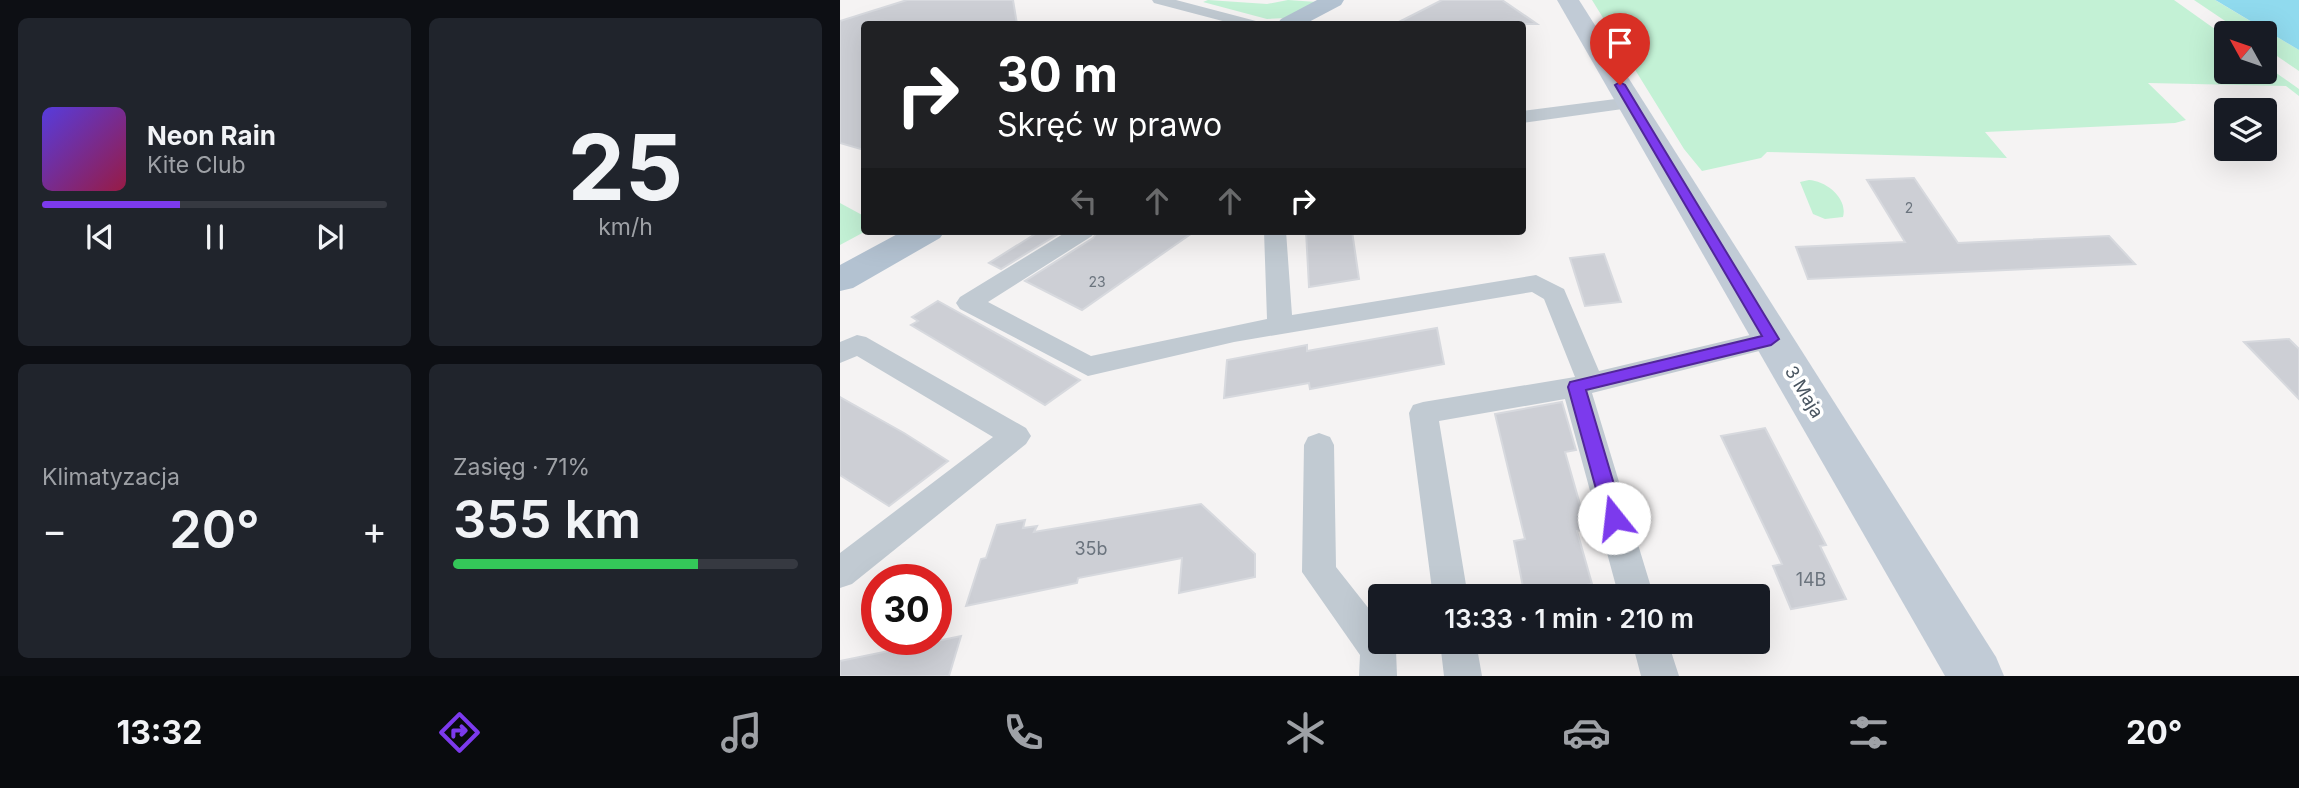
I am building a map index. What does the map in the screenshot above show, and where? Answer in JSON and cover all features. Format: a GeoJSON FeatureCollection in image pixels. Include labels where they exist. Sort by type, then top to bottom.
{"type":"FeatureCollection","features":[{"type":"Feature","properties":{"kind":"main road"},"geometry":{"type":"LineString","coordinates":[[1294,21],[1333,0]]}},
{"type":"Feature","properties":{"kind":"main road"},"geometry":{"type":"LineString","coordinates":[[1314,21],[1352,0]]}},
{"type":"Feature","properties":{"kind":"main road"},"geometry":{"type":"LineString","coordinates":[[840,280],[921,235]]}},
{"type":"Feature","properties":{"kind":"street"},"geometry":{"type":"LineString","coordinates":[[1159,0],[1239,21]]}},
{"type":"Feature","properties":{"kind":"street","name":"3 Maja"},"geometry":{"type":"LineString","coordinates":[[1568,0],[1976,676]]}},
{"type":"Feature","properties":{"kind":"street"},"geometry":{"type":"LineString","coordinates":[[1526,116],[1631,103]]}},
{"type":"Feature","properties":{"kind":"street"},"geometry":{"type":"LineString","coordinates":[[1078,235],[969,303],[1088,366],[1280,326],[1536,283],[1555,295],[1583,368],[1584,385],[1634,584]]}},
{"type":"Feature","properties":{"kind":"street"},"geometry":{"type":"LineString","coordinates":[[1275,235],[1280,326]]}},
{"type":"Feature","properties":{"kind":"street"},"geometry":{"type":"LineString","coordinates":[[1449,584],[1423,413],[1584,385],[1771,339]]}},
{"type":"Feature","properties":{"kind":"street"},"geometry":{"type":"LineString","coordinates":[[840,354],[857,344],[1016,436],[840,573]]}},
{"type":"Feature","properties":{"kind":"street"},"geometry":{"type":"LineString","coordinates":[[1319,445],[1319,572],[1378,650],[1378,676]]}},
{"type":"Feature","properties":{"kind":"street"},"geometry":{"type":"LineString","coordinates":[[1460,654],[1463,676]]}},
{"type":"Feature","properties":{"kind":"street"},"geometry":{"type":"LineString","coordinates":[[1654,654],[1660,676]]}},
{"type":"Feature","properties":{"kind":"green space"},"geometry":{"type":"Polygon","coordinates":[[[1208,0],[1267,4],[1288,0],[1317,2],[1286,18],[1267,19],[1203,2],[1208,0]]]}},
{"type":"Feature","properties":{"kind":"green space"},"geometry":{"type":"Polygon","coordinates":[[[1592,0],[2174,0],[2214,28],[2214,84],[2277,84],[2277,73],[2299,89],[2299,96],[2286,86],[2148,83],[2186,120],[2175,123],[1985,132],[2007,158],[1767,152],[1761,158],[1702,171],[1684,149],[1592,0]]]}},
{"type":"Feature","properties":{"kind":"green space"},"geometry":{"type":"Polygon","coordinates":[[[2194,0],[2215,0],[2250,21],[2225,21],[2194,0]]]}},
{"type":"Feature","properties":{"kind":"green space"},"geometry":{"type":"Polygon","coordinates":[[[2277,37],[2299,50],[2299,71],[2277,56],[2277,37]]]}},
{"type":"Feature","properties":{"kind":"green space"},"geometry":{"type":"Polygon","coordinates":[[[1809,180],[1829,187],[1839,197],[1844,210],[1843,217],[1825,219],[1813,214],[1800,182],[1809,180]]]}},
{"type":"Feature","properties":{"kind":"green space"},"geometry":{"type":"Polygon","coordinates":[[[840,203],[861,214],[861,234],[840,245],[840,203]]]}},
{"type":"Feature","properties":{"kind":"water"},"geometry":{"type":"Polygon","coordinates":[[[2215,0],[2299,0],[2299,50],[2277,37],[2277,21],[2250,21],[2215,0]]]}},
{"type":"Feature","properties":{"kind":"building"},"geometry":{"type":"Polygon","coordinates":[[[907,0],[1013,0],[1016,21],[861,21],[861,149],[840,143],[840,21],[907,0]]]}},
{"type":"Feature","properties":{"kind":"building"},"geometry":{"type":"Polygon","coordinates":[[[1442,0],[1502,0],[1537,24],[1526,24],[1526,21],[1401,21],[1442,0]]]}},
{"type":"Feature","properties":{"kind":"building"},"geometry":{"type":"Polygon","coordinates":[[[1914,178],[1958,243],[2109,236],[2135,264],[1808,279],[1796,247],[1905,242],[1867,180],[1914,178]]]}},
{"type":"Feature","properties":{"kind":"building"},"geometry":{"type":"Polygon","coordinates":[[[1034,235],[1056,235],[1001,269],[989,263],[1034,235]]]}},
{"type":"Feature","properties":{"kind":"building"},"geometry":{"type":"Polygon","coordinates":[[[1095,235],[1189,235],[1082,310],[1025,281],[1095,235]]]}},
{"type":"Feature","properties":{"kind":"building"},"geometry":{"type":"Polygon","coordinates":[[[1306,235],[1353,235],[1359,279],[1309,287],[1306,235]]]}},
{"type":"Feature","properties":{"kind":"building"},"geometry":{"type":"Polygon","coordinates":[[[1604,254],[1621,302],[1585,306],[1570,258],[1604,254]]]}},
{"type":"Feature","properties":{"kind":"building"},"geometry":{"type":"Polygon","coordinates":[[[938,301],[1080,380],[1045,405],[911,325],[918,321],[912,317],[938,301]]]}},
{"type":"Feature","properties":{"kind":"building"},"geometry":{"type":"Polygon","coordinates":[[[1437,328],[1444,364],[1310,389],[1309,383],[1224,398],[1227,360],[1307,345],[1307,351],[1437,328]]]}},
{"type":"Feature","properties":{"kind":"building"},"geometry":{"type":"Polygon","coordinates":[[[2289,339],[2299,349],[2299,399],[2244,342],[2289,339]]]}},
{"type":"Feature","properties":{"kind":"building"},"geometry":{"type":"Polygon","coordinates":[[[840,397],[948,461],[889,506],[840,475],[840,397]]]}},
{"type":"Feature","properties":{"kind":"building"},"geometry":{"type":"Polygon","coordinates":[[[1562,402],[1576,450],[1565,452],[1587,529],[1577,531],[1592,584],[1522,584],[1514,541],[1525,539],[1495,414],[1562,402]]]}},
{"type":"Feature","properties":{"kind":"building"},"geometry":{"type":"Polygon","coordinates":[[[1765,428],[1826,545],[1820,546],[1846,599],[1791,609],[1773,566],[1782,564],[1721,436],[1765,428]]]}},
{"type":"Feature","properties":{"kind":"building"},"geometry":{"type":"Polygon","coordinates":[[[1201,504],[1255,554],[1255,577],[1179,593],[1182,558],[1078,578],[1077,583],[966,606],[981,559],[986,558],[997,525],[1025,520],[1023,528],[1037,526],[1034,532],[1201,504]]]}},
{"type":"Feature","properties":{"kind":"building"},"geometry":{"type":"Polygon","coordinates":[[[961,636],[949,676],[840,676],[840,661],[869,655],[952,655],[952,638],[961,636]]]}},
{"type":"Feature","properties":{"kind":"route"},"geometry":{"type":"LineString","coordinates":[[1614,518],[1576,387],[1771,339],[1620,85]]}}]}
